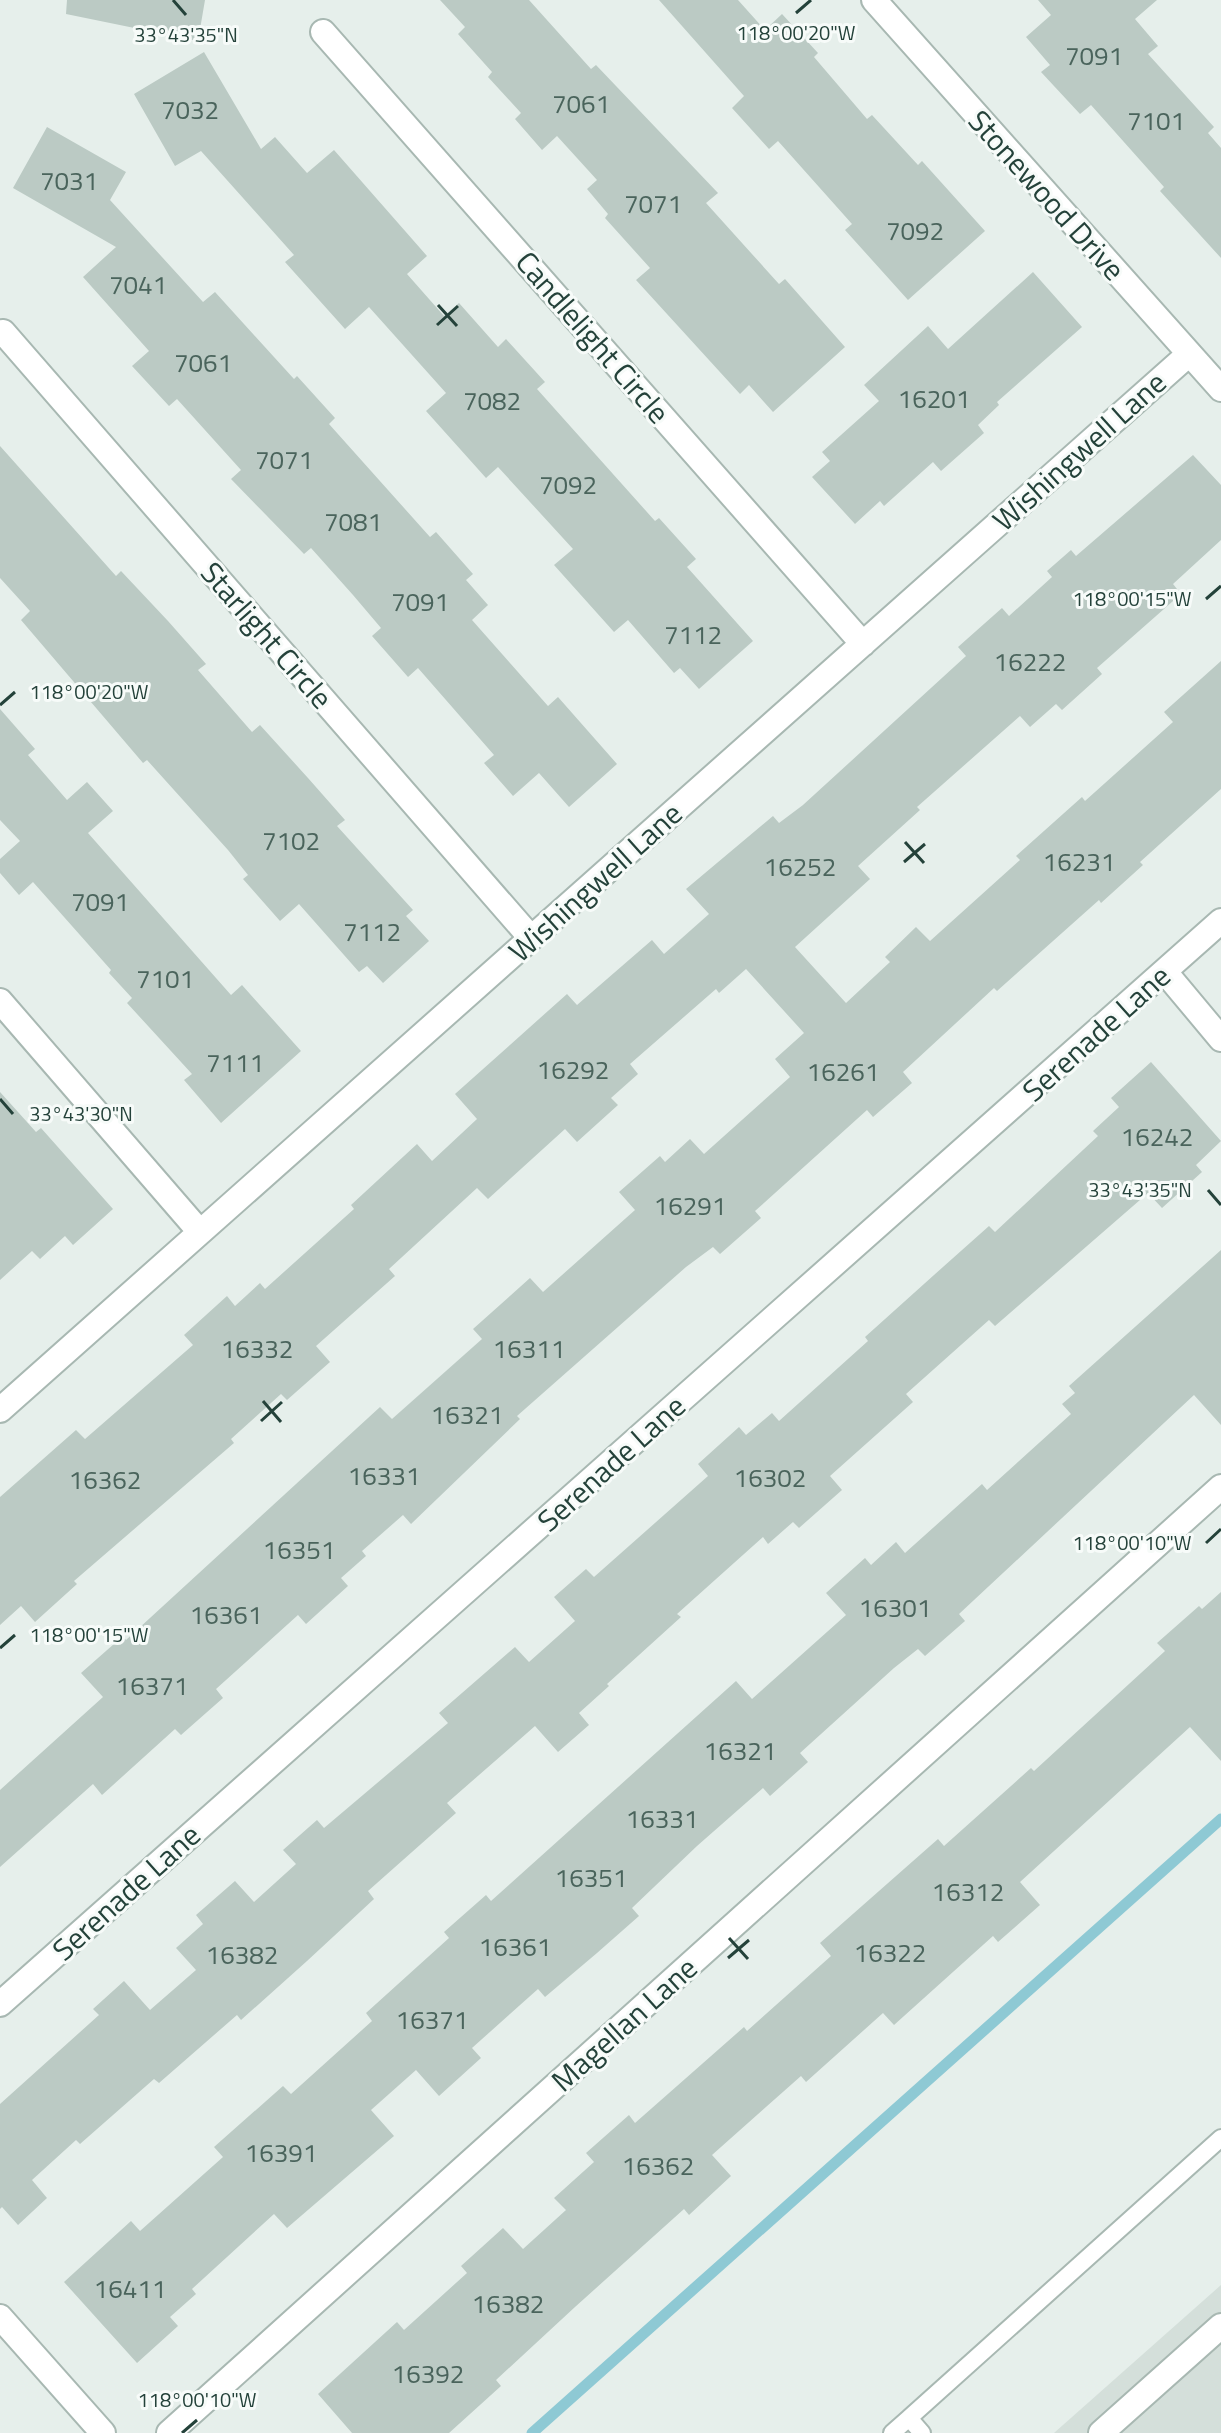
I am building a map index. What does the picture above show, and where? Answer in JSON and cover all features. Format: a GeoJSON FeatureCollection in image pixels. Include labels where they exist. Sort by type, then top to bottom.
{"type":"FeatureCollection","features":[{"type":"Feature","properties":{"kind":"street","name":"Stonewood Drive"},"geometry":{"type":"LineString","coordinates":[[874,0],[1221,389]]}},
{"type":"Feature","properties":{"kind":"street","name":"Candlelight Circle"},"geometry":{"type":"LineString","coordinates":[[323,32],[863,644]]}},
{"type":"Feature","properties":{"kind":"street","name":"Starlight Circle"},"geometry":{"type":"LineString","coordinates":[[3,332],[531,938]]}},
{"type":"Feature","properties":{"kind":"street","name":"Wishingwell Lane"},"geometry":{"type":"LineString","coordinates":[[0,1410],[1189,354]]}},
{"type":"Feature","properties":{"kind":"street","name":"Serenade Lane"},"geometry":{"type":"LineString","coordinates":[[0,2004],[1221,921]]}},
{"type":"Feature","properties":{"kind":"street"},"geometry":{"type":"LineString","coordinates":[[1165,972],[1221,1039]]}},
{"type":"Feature","properties":{"kind":"street"},"geometry":{"type":"LineString","coordinates":[[0,1001],[200,1232]]}},
{"type":"Feature","properties":{"kind":"street","name":"Magellan Lane"},"geometry":{"type":"LineString","coordinates":[[169,2433],[1221,1487]]}},
{"type":"Feature","properties":{"kind":"street"},"geometry":{"type":"LineString","coordinates":[[0,2317],[103,2433]]}},
{"type":"Feature","properties":{"kind":"street"},"geometry":{"type":"LineString","coordinates":[[1101,2433],[1221,2326]]}},
{"type":"Feature","properties":{"kind":"lane"},"geometry":{"type":"LineString","coordinates":[[892,2433],[1221,2138]]}},
{"type":"Feature","properties":{"kind":"lane"},"geometry":{"type":"LineString","coordinates":[[909,2418],[922,2433]]}},
{"type":"Feature","properties":{"kind":"shaded area"},"geometry":{"type":"Polygon","coordinates":[[[1221,2285],[1221,2433],[1054,2433],[1221,2285]]]}},
{"type":"Feature","properties":{"kind":"building"},"geometry":{"type":"Polygon","coordinates":[[[67,0],[205,0],[198,41],[66,14],[67,0]]]}},
{"type":"Feature","properties":{"kind":"building"},"geometry":{"type":"Polygon","coordinates":[[[440,0],[529,0],[591,69],[596,65],[718,193],[706,203],[779,284],[785,279],[845,347],[773,412],[749,385],[740,394],[636,280],[650,268],[605,218],[608,214],[587,189],[597,180],[557,136],[542,150],[515,119],[521,113],[488,77],[492,72],[458,34],[465,27],[440,0]]]}},
{"type":"Feature","properties":{"kind":"building"},"geometry":{"type":"Polygon","coordinates":[[[659,0],[738,0],[765,30],[782,14],[818,53],[814,57],[867,119],[872,115],[918,165],[922,161],[985,231],[908,300],[845,230],[852,224],[778,141],[769,149],[732,108],[744,96],[659,0]]]}},
{"type":"Feature","properties":{"kind":"building"},"geometry":{"type":"Polygon","coordinates":[[[1038,0],[1157,0],[1135,19],[1158,46],[1148,54],[1214,127],[1208,133],[1221,148],[1221,258],[1160,191],[1164,187],[1091,105],[1080,114],[1041,72],[1050,65],[1026,37],[1051,15],[1038,0]]]}},
{"type":"Feature","properties":{"kind":"building"},"geometry":{"type":"Polygon","coordinates":[[[204,52],[261,149],[275,137],[307,173],[334,150],[427,256],[407,274],[444,316],[459,303],[498,347],[506,339],[545,382],[537,389],[655,521],[659,518],[696,559],[687,567],[753,641],[699,689],[680,668],[674,673],[628,620],[614,632],[554,565],[573,549],[498,467],[486,478],[426,411],[446,393],[369,307],[345,329],[285,262],[294,255],[201,151],[175,166],[134,94],[204,52]]]}},
{"type":"Feature","properties":{"kind":"building"},"geometry":{"type":"Polygon","coordinates":[[[47,127],[126,172],[110,200],[203,302],[215,292],[294,379],[297,376],[335,418],[329,424],[430,537],[436,532],[473,574],[466,580],[488,605],[472,620],[548,706],[558,697],[617,764],[569,807],[539,773],[513,796],[484,763],[494,755],[418,668],[408,677],[372,636],[381,628],[353,595],[311,548],[304,554],[231,479],[241,470],[177,399],[169,406],[132,366],[149,351],[83,277],[116,247],[13,188],[47,127]]]}},
{"type":"Feature","properties":{"kind":"building"},"geometry":{"type":"Polygon","coordinates":[[[1033,272],[1082,327],[997,402],[999,405],[978,425],[984,433],[941,471],[933,462],[884,506],[880,501],[855,524],[812,477],[830,461],[822,452],[879,401],[864,385],[928,326],[948,349],[1033,272]]]}},
{"type":"Feature","properties":{"kind":"building"},"geometry":{"type":"Polygon","coordinates":[[[0,446],[116,576],[121,571],[206,664],[198,670],[252,732],[260,725],[308,778],[345,820],[337,826],[413,910],[406,916],[429,941],[383,983],[367,966],[359,972],[299,904],[280,921],[243,879],[248,875],[228,850],[147,760],[143,763],[21,620],[30,611],[0,578],[0,446]]]}},
{"type":"Feature","properties":{"kind":"building"},"geometry":{"type":"Polygon","coordinates":[[[1193,455],[1221,485],[1221,540],[1173,584],[1181,594],[1097,668],[1102,674],[1062,710],[1056,704],[1030,727],[1020,716],[917,807],[920,810],[858,866],[870,879],[795,947],[846,1003],[890,962],[885,957],[916,927],[930,941],[1020,860],[1016,856],[1082,797],[1085,801],[1173,722],[1164,712],[1221,661],[1221,789],[1140,862],[1143,865],[1101,903],[1099,900],[997,991],[994,988],[903,1072],[912,1083],[873,1117],[867,1110],[755,1211],[761,1218],[720,1254],[713,1247],[686,1267],[517,1416],[520,1419],[411,1524],[403,1515],[362,1551],[366,1556],[341,1578],[348,1586],[306,1624],[298,1615],[216,1689],[223,1698],[181,1735],[175,1729],[102,1795],[93,1784],[0,1867],[0,1790],[103,1697],[81,1673],[123,1636],[126,1640],[380,1407],[392,1419],[482,1339],[473,1329],[530,1278],[543,1292],[635,1210],[619,1192],[660,1156],[665,1162],[690,1139],[704,1154],[790,1077],[775,1059],[804,1033],[746,969],[719,993],[716,989],[630,1064],[638,1074],[611,1098],[618,1105],[577,1142],[565,1129],[488,1199],[477,1188],[389,1269],[395,1276],[316,1346],[330,1362],[287,1400],[281,1394],[231,1439],[234,1443],[74,1581],[77,1584],[35,1622],[21,1606],[0,1625],[0,1497],[76,1430],[85,1439],[193,1345],[184,1335],[227,1296],[235,1306],[260,1283],[265,1289],[354,1209],[351,1205],[417,1144],[432,1161],[477,1119],[455,1094],[567,994],[577,1005],[652,940],[664,954],[709,914],[686,889],[773,816],[779,823],[803,805],[966,656],[958,647],[1002,608],[1009,616],[1052,577],[1047,571],[1071,550],[1076,556],[1193,455]]]}},
{"type":"Feature","properties":{"kind":"building"},"geometry":{"type":"Polygon","coordinates":[[[0,709],[35,749],[28,755],[67,800],[87,782],[113,811],[88,833],[231,995],[242,985],[301,1051],[221,1123],[184,1080],[192,1074],[127,1003],[132,998],[109,973],[111,970],[33,882],[19,895],[0,873],[0,859],[20,841],[0,820],[0,709]]]}},
{"type":"Feature","properties":{"kind":"building"},"geometry":{"type":"Polygon","coordinates":[[[1151,1062],[1221,1141],[1196,1165],[1202,1172],[1162,1208],[1148,1193],[995,1326],[989,1320],[906,1394],[913,1402],[830,1476],[842,1490],[799,1528],[793,1522],[768,1544],[763,1537],[677,1614],[681,1617],[607,1684],[609,1686],[579,1713],[589,1725],[558,1752],[535,1726],[447,1803],[456,1813],[368,1891],[374,1899],[307,1961],[241,2020],[237,2015],[159,2083],[154,2079],[80,2144],[76,2140],[32,2180],[47,2198],[18,2225],[2,2207],[0,2209],[0,2104],[99,2015],[93,2009],[124,1981],[150,2010],[196,1970],[176,1948],[203,1924],[196,1915],[235,1881],[254,1902],[296,1864],[283,1850],[317,1820],[324,1828],[448,1723],[439,1713],[515,1647],[529,1662],[575,1621],[554,1597],[586,1569],[594,1577],[708,1476],[698,1464],[739,1427],[746,1435],[772,1413],[779,1421],[868,1341],[865,1337],[989,1226],[995,1232],[1098,1136],[1093,1131],[1119,1107],[1111,1098],[1151,1062]]]}},
{"type":"Feature","properties":{"kind":"building"},"geometry":{"type":"Polygon","coordinates":[[[0,1092],[36,1132],[41,1128],[113,1209],[73,1245],[65,1236],[40,1259],[32,1251],[0,1280],[0,1092]]]}},
{"type":"Feature","properties":{"kind":"building"},"geometry":{"type":"Polygon","coordinates":[[[1221,1250],[1221,1425],[1194,1395],[959,1614],[965,1621],[925,1656],[918,1649],[894,1668],[800,1753],[808,1762],[770,1796],[763,1788],[697,1846],[632,1908],[639,1916],[545,1997],[538,1989],[472,2048],[481,2058],[439,2096],[416,2070],[371,2110],[394,2136],[287,2228],[274,2214],[192,2289],[196,2294],[170,2317],[178,2326],[137,2363],[64,2282],[131,2221],[140,2231],[223,2157],[214,2147],[283,2086],[291,2094],[372,2021],[366,2013],[449,1938],[444,1932],[486,1895],[491,1901],[736,1681],[752,1699],[846,1615],[826,1593],[865,1558],[871,1565],[896,1542],[905,1553],[982,1484],[987,1490],[1071,1414],[1062,1404],[1075,1393],[1069,1386],[1221,1250]]]}},
{"type":"Feature","properties":{"kind":"building"},"geometry":{"type":"Polygon","coordinates":[[[1221,1592],[1221,1761],[1190,1727],[1020,1882],[1040,1905],[998,1942],[993,1936],[894,2025],[883,2013],[806,2082],[801,2076],[712,2155],[731,2176],[689,2215],[684,2209],[575,2307],[496,2380],[501,2386],[449,2433],[352,2433],[318,2394],[397,2322],[404,2330],[467,2273],[461,2266],[503,2228],[523,2249],[566,2210],[554,2198],[594,2162],[586,2153],[629,2115],[635,2123],[744,2027],[747,2031],[831,1956],[820,1943],[938,1839],[944,1846],[1031,1768],[1034,1771],[1165,1651],[1157,1643],[1199,1606],[1202,1609],[1221,1592]]]}},
{"type":"Feature","properties":{"kind":"waterway"},"geometry":{"type":"LineString","coordinates":[[532,2433],[1221,1819]]}}]}
